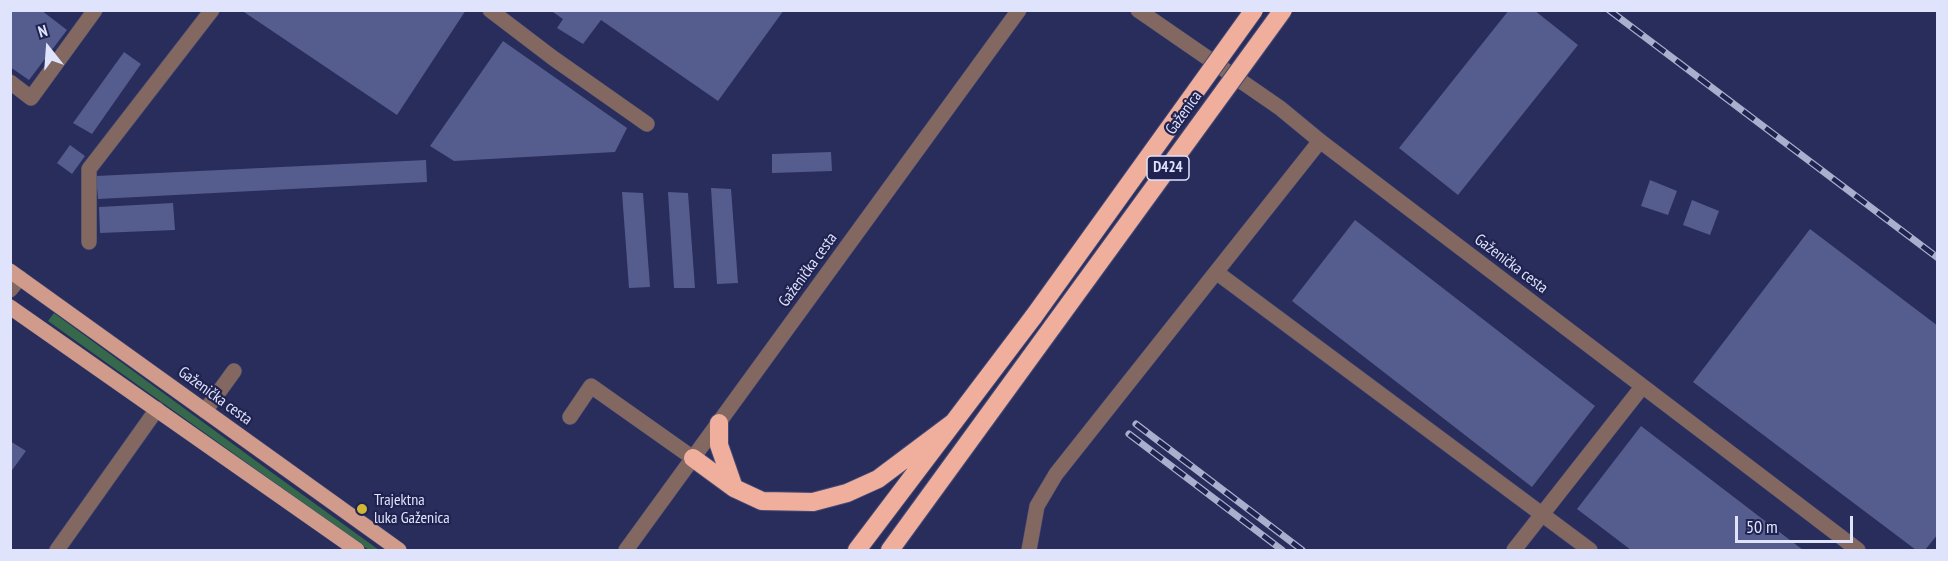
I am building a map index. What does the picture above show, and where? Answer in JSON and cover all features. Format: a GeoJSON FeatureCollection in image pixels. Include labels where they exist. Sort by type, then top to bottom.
{"type":"FeatureCollection","features":[{"type":"Feature","properties":{"kind":"highway","name":"Gaženica"},"geometry":{"type":"LineString","coordinates":[[954,422],[1034,316],[1254,10]]}},
{"type":"Feature","properties":{"kind":"highway","name":"Gaženica"},"geometry":{"type":"LineString","coordinates":[[890,550],[1283,10]]}},
{"type":"Feature","properties":{"kind":"highway"},"geometry":{"type":"LineString","coordinates":[[693,458],[734,488],[762,501],[813,502],[847,493],[878,479],[954,422]]}},
{"type":"Feature","properties":{"kind":"highway","name":"D424"},"geometry":{"type":"LineString","coordinates":[[857,550],[954,422]]}},
{"type":"Feature","properties":{"kind":"highway"},"geometry":{"type":"LineString","coordinates":[[719,423],[719,445],[734,488]]}},
{"type":"Feature","properties":{"kind":"main road","name":"Gaženička cesta"},"geometry":{"type":"LineString","coordinates":[[14,280],[205,411],[399,550]]}},
{"type":"Feature","properties":{"kind":"main road"},"geometry":{"type":"LineString","coordinates":[[10,307],[357,550]]}},
{"type":"Feature","properties":{"kind":"street"},"geometry":{"type":"LineString","coordinates":[[10,82],[31,98],[95,10]]}},
{"type":"Feature","properties":{"kind":"street"},"geometry":{"type":"LineString","coordinates":[[89,242],[89,169],[212,10]]}},
{"type":"Feature","properties":{"kind":"street"},"geometry":{"type":"LineString","coordinates":[[490,10],[553,58],[647,124]]}},
{"type":"Feature","properties":{"kind":"street","name":"Gaženička cesta"},"geometry":{"type":"LineString","coordinates":[[626,550],[1019,10]]}},
{"type":"Feature","properties":{"kind":"street","name":"Gaženička cesta"},"geometry":{"type":"LineString","coordinates":[[1138,10],[1280,108],[1320,141],[1858,550]]}},
{"type":"Feature","properties":{"kind":"street"},"geometry":{"type":"LineString","coordinates":[[1029,550],[1037,506],[1056,474],[1320,141]]}},
{"type":"Feature","properties":{"kind":"street"},"geometry":{"type":"LineString","coordinates":[[1216,272],[1590,550]]}},
{"type":"Feature","properties":{"kind":"street"},"geometry":{"type":"LineString","coordinates":[[205,411],[234,371]]}},
{"type":"Feature","properties":{"kind":"street"},"geometry":{"type":"LineString","coordinates":[[570,417],[591,386],[693,458]]}},
{"type":"Feature","properties":{"kind":"street"},"geometry":{"type":"LineString","coordinates":[[1514,550],[1642,387]]}},
{"type":"Feature","properties":{"kind":"street"},"geometry":{"type":"LineString","coordinates":[[57,550],[157,410]]}},
{"type":"Feature","properties":{"kind":"green space"},"geometry":{"type":"Polygon","coordinates":[[[54,313],[379,550],[369,550],[48,321],[54,313]]]}},
{"type":"Feature","properties":{"kind":"building"},"geometry":{"type":"Polygon","coordinates":[[[10,10],[41,10],[67,30],[29,80],[10,67],[10,10]]]}},
{"type":"Feature","properties":{"kind":"building"},"geometry":{"type":"Polygon","coordinates":[[[241,10],[466,10],[397,115],[241,10]]]}},
{"type":"Feature","properties":{"kind":"building"},"geometry":{"type":"Polygon","coordinates":[[[550,10],[784,10],[718,101],[601,20],[583,44],[557,28],[563,19],[550,10]]]}},
{"type":"Feature","properties":{"kind":"building"},"geometry":{"type":"Polygon","coordinates":[[[1509,10],[1534,10],[1578,45],[1458,195],[1399,148],[1509,10]]]}},
{"type":"Feature","properties":{"kind":"building"},"geometry":{"type":"Polygon","coordinates":[[[503,41],[627,128],[615,152],[454,161],[430,146],[503,41]]]}},
{"type":"Feature","properties":{"kind":"building"},"geometry":{"type":"Polygon","coordinates":[[[124,52],[141,64],[92,134],[73,123],[124,52]]]}},
{"type":"Feature","properties":{"kind":"building"},"geometry":{"type":"Polygon","coordinates":[[[70,145],[85,156],[72,174],[57,163],[70,145]]]}},
{"type":"Feature","properties":{"kind":"building"},"geometry":{"type":"Polygon","coordinates":[[[831,152],[832,171],[772,173],[772,154],[831,152]]]}},
{"type":"Feature","properties":{"kind":"building"},"geometry":{"type":"Polygon","coordinates":[[[426,160],[427,182],[98,199],[96,176],[426,160]]]}},
{"type":"Feature","properties":{"kind":"building"},"geometry":{"type":"Polygon","coordinates":[[[1650,180],[1677,191],[1668,215],[1641,206],[1650,180]]]}},
{"type":"Feature","properties":{"kind":"building"},"geometry":{"type":"Polygon","coordinates":[[[711,188],[731,189],[738,283],[717,284],[711,188]]]}},
{"type":"Feature","properties":{"kind":"building"},"geometry":{"type":"Polygon","coordinates":[[[622,192],[643,193],[650,287],[629,288],[622,192]]]}},
{"type":"Feature","properties":{"kind":"building"},"geometry":{"type":"Polygon","coordinates":[[[668,192],[688,193],[695,288],[674,288],[668,192]]]}},
{"type":"Feature","properties":{"kind":"building"},"geometry":{"type":"Polygon","coordinates":[[[1692,200],[1719,211],[1710,235],[1683,225],[1692,200]]]}},
{"type":"Feature","properties":{"kind":"building"},"geometry":{"type":"Polygon","coordinates":[[[173,203],[175,230],[100,233],[99,207],[173,203]]]}},
{"type":"Feature","properties":{"kind":"building"},"geometry":{"type":"Polygon","coordinates":[[[1355,220],[1595,406],[1532,487],[1292,301],[1355,220]]]}},
{"type":"Feature","properties":{"kind":"building"},"geometry":{"type":"Polygon","coordinates":[[[1810,229],[1938,326],[1938,534],[1925,550],[1916,550],[1693,382],[1810,229]]]}},
{"type":"Feature","properties":{"kind":"building"},"geometry":{"type":"Polygon","coordinates":[[[1641,426],[1803,550],[1631,550],[1577,509],[1641,426]]]}},
{"type":"Feature","properties":{"kind":"building"},"geometry":{"type":"Polygon","coordinates":[[[10,441],[26,451],[10,473],[10,441]]]}},
{"type":"Feature","properties":{"kind":"railway"},"geometry":{"type":"LineString","coordinates":[[1609,10],[1938,258]]}},
{"type":"Feature","properties":{"kind":"railway"},"geometry":{"type":"LineString","coordinates":[[1136,424],[1302,550]]}},
{"type":"Feature","properties":{"kind":"railway"},"geometry":{"type":"LineString","coordinates":[[1129,434],[1282,550]]}},
{"type":"Feature","properties":{"kind":"place","name":"Trajektna luka Gaženica"},"geometry":{"type":"Point","coordinates":[362,509]}}]}
